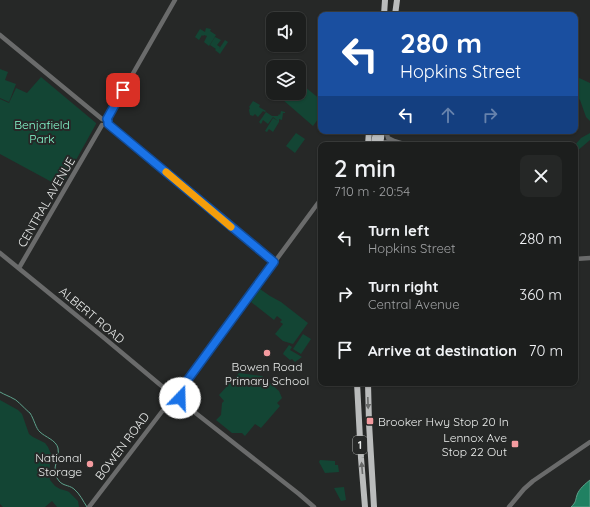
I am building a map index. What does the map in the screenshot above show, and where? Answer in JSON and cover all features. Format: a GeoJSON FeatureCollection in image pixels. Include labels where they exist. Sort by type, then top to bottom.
{"type":"FeatureCollection","features":[{"type":"Feature","properties":{"kind":"highway"},"geometry":{"type":"LineString","coordinates":[[384,12],[385,0]]}},
{"type":"Feature","properties":{"kind":"highway"},"geometry":{"type":"LineString","coordinates":[[395,12],[397,0]]}},
{"type":"Feature","properties":{"kind":"highway","name":"1"},"geometry":{"type":"LineString","coordinates":[[357,386],[365,507]]}},
{"type":"Feature","properties":{"kind":"highway","name":"1"},"geometry":{"type":"LineString","coordinates":[[368,386],[369,431],[374,507]]}},
{"type":"Feature","properties":{"kind":"street"},"geometry":{"type":"LineString","coordinates":[[104,119],[175,0]]}},
{"type":"Feature","properties":{"kind":"street"},"geometry":{"type":"LineString","coordinates":[[0,35],[108,121],[105,125],[274,262]]}},
{"type":"Feature","properties":{"kind":"street","name":"CENTRAL AVENUE"},"geometry":{"type":"LineString","coordinates":[[19,268],[105,125]]}},
{"type":"Feature","properties":{"kind":"street"},"geometry":{"type":"LineString","coordinates":[[387,134],[388,138],[398,142]]}},
{"type":"Feature","properties":{"kind":"street"},"geometry":{"type":"LineString","coordinates":[[385,142],[398,142]]}},
{"type":"Feature","properties":{"kind":"street"},"geometry":{"type":"LineString","coordinates":[[178,393],[318,203]]}},
{"type":"Feature","properties":{"kind":"street","name":"ALBERT ROAD"},"geometry":{"type":"LineString","coordinates":[[0,253],[170,393]]}},
{"type":"Feature","properties":{"kind":"street"},"geometry":{"type":"LineString","coordinates":[[578,259],[590,258]]}},
{"type":"Feature","properties":{"kind":"street"},"geometry":{"type":"LineString","coordinates":[[178,393],[170,393],[169,398],[175,402],[179,400]]}},
{"type":"Feature","properties":{"kind":"street"},"geometry":{"type":"LineString","coordinates":[[178,393],[180,395],[179,400]]}},
{"type":"Feature","properties":{"kind":"street","name":"BOWEN ROAD"},"geometry":{"type":"LineString","coordinates":[[90,506],[170,400]]}},
{"type":"Feature","properties":{"kind":"street"},"geometry":{"type":"LineString","coordinates":[[179,400],[314,507]]}},
{"type":"Feature","properties":{"kind":"street"},"geometry":{"type":"LineString","coordinates":[[509,507],[533,481],[590,442]]}},
{"type":"Feature","properties":{"kind":"green space"},"geometry":{"type":"Polygon","coordinates":[[[206,28],[211,29],[210,31],[216,35],[209,46],[204,42],[207,36],[202,35],[199,40],[195,37],[200,29],[205,32],[206,28]]]}},
{"type":"Feature","properties":{"kind":"green space"},"geometry":{"type":"Polygon","coordinates":[[[215,37],[221,40],[217,45],[220,47],[219,49],[225,40],[228,42],[220,54],[210,45],[215,37]]]}},
{"type":"Feature","properties":{"kind":"green space"},"geometry":{"type":"Polygon","coordinates":[[[0,69],[8,72],[5,80],[16,84],[9,102],[0,98],[0,69]]]}},
{"type":"Feature","properties":{"kind":"green space","name":"Benjafield Park"},"geometry":{"type":"Polygon","coordinates":[[[41,77],[96,123],[61,187],[0,154],[0,99],[9,103],[16,88],[27,93],[41,77]]]}},
{"type":"Feature","properties":{"kind":"green space"},"geometry":{"type":"Polygon","coordinates":[[[578,77],[590,83],[590,121],[586,117],[578,98],[578,77]]]}},
{"type":"Feature","properties":{"kind":"green space"},"geometry":{"type":"Polygon","coordinates":[[[306,88],[318,98],[318,119],[313,126],[283,100],[306,100],[306,88]]]}},
{"type":"Feature","properties":{"kind":"green space"},"geometry":{"type":"Polygon","coordinates":[[[253,101],[266,111],[263,111],[258,117],[255,114],[253,116],[250,115],[249,107],[253,101]]]}},
{"type":"Feature","properties":{"kind":"green space"},"geometry":{"type":"Polygon","coordinates":[[[281,111],[285,113],[283,113],[282,120],[279,119],[279,122],[273,132],[269,129],[267,132],[265,131],[273,118],[278,121],[273,117],[268,124],[263,120],[261,124],[259,122],[266,112],[272,116],[278,116],[279,114],[280,115],[281,111]]]}},
{"type":"Feature","properties":{"kind":"green space"},"geometry":{"type":"Polygon","coordinates":[[[296,133],[305,139],[295,153],[286,146],[296,133]]]}},
{"type":"Feature","properties":{"kind":"green space"},"geometry":{"type":"Polygon","coordinates":[[[590,133],[590,140],[578,150],[578,142],[581,138],[590,133]]]}},
{"type":"Feature","properties":{"kind":"green space"},"geometry":{"type":"Polygon","coordinates":[[[554,141],[554,142],[513,142],[554,141]]]}},
{"type":"Feature","properties":{"kind":"green space"},"geometry":{"type":"Polygon","coordinates":[[[260,289],[281,302],[308,323],[293,344],[283,341],[275,334],[283,324],[280,322],[282,320],[277,316],[274,320],[251,302],[260,289]]]}},
{"type":"Feature","properties":{"kind":"green space"},"geometry":{"type":"Polygon","coordinates":[[[303,334],[311,339],[301,354],[293,349],[303,334]]]}},
{"type":"Feature","properties":{"kind":"green space"},"geometry":{"type":"Polygon","coordinates":[[[289,345],[292,347],[290,350],[302,357],[295,362],[283,354],[289,345]]]}},
{"type":"Feature","properties":{"kind":"green space"},"geometry":{"type":"Polygon","coordinates":[[[239,373],[262,376],[279,391],[282,398],[277,403],[280,406],[261,428],[255,424],[245,436],[242,433],[232,433],[216,420],[221,415],[222,403],[224,401],[219,395],[239,373]]]}},
{"type":"Feature","properties":{"kind":"green space"},"geometry":{"type":"Polygon","coordinates":[[[0,400],[18,410],[22,414],[29,434],[45,443],[48,447],[51,454],[49,473],[50,480],[55,486],[69,492],[78,501],[79,507],[57,507],[52,501],[45,507],[3,507],[0,504],[0,400]]]}},
{"type":"Feature","properties":{"kind":"green space"},"geometry":{"type":"Polygon","coordinates":[[[320,460],[335,461],[335,465],[338,465],[339,472],[325,473],[319,462],[320,460]]]}},
{"type":"Feature","properties":{"kind":"green space"},"geometry":{"type":"Polygon","coordinates":[[[344,487],[346,500],[341,501],[334,488],[344,487]]]}},
{"type":"Feature","properties":{"kind":"shaded area"},"geometry":{"type":"Polygon","coordinates":[[[590,480],[590,507],[571,507],[575,502],[579,491],[590,480]]]}},
{"type":"Feature","properties":{"kind":"waterway"},"geometry":{"type":"LineString","coordinates":[[0,392],[15,400],[30,413],[39,431],[57,445],[58,456],[55,474],[61,483],[72,487],[80,495],[87,507]]}},
{"type":"Feature","properties":{"kind":"slow traffic"},"geometry":{"type":"LineString","coordinates":[[166,172],[231,227]]}},
{"type":"Feature","properties":{"kind":"place","name":"Bowen Road Primary School"},"geometry":{"type":"Point","coordinates":[267,353]}},
{"type":"Feature","properties":{"kind":"place","name":"Brooker Hwy Stop 20 In"},"geometry":{"type":"Point","coordinates":[370,421]}},
{"type":"Feature","properties":{"kind":"place","name":"Lennox Ave Stop 22 Out"},"geometry":{"type":"Point","coordinates":[515,444]}},
{"type":"Feature","properties":{"kind":"place","name":"National Storage"},"geometry":{"type":"Point","coordinates":[90,464]}},
{"type":"Feature","properties":{"kind":"route"},"geometry":{"type":"LineString","coordinates":[[123,90],[107,119],[108,124],[274,262],[178,393],[180,398]]}}]}
